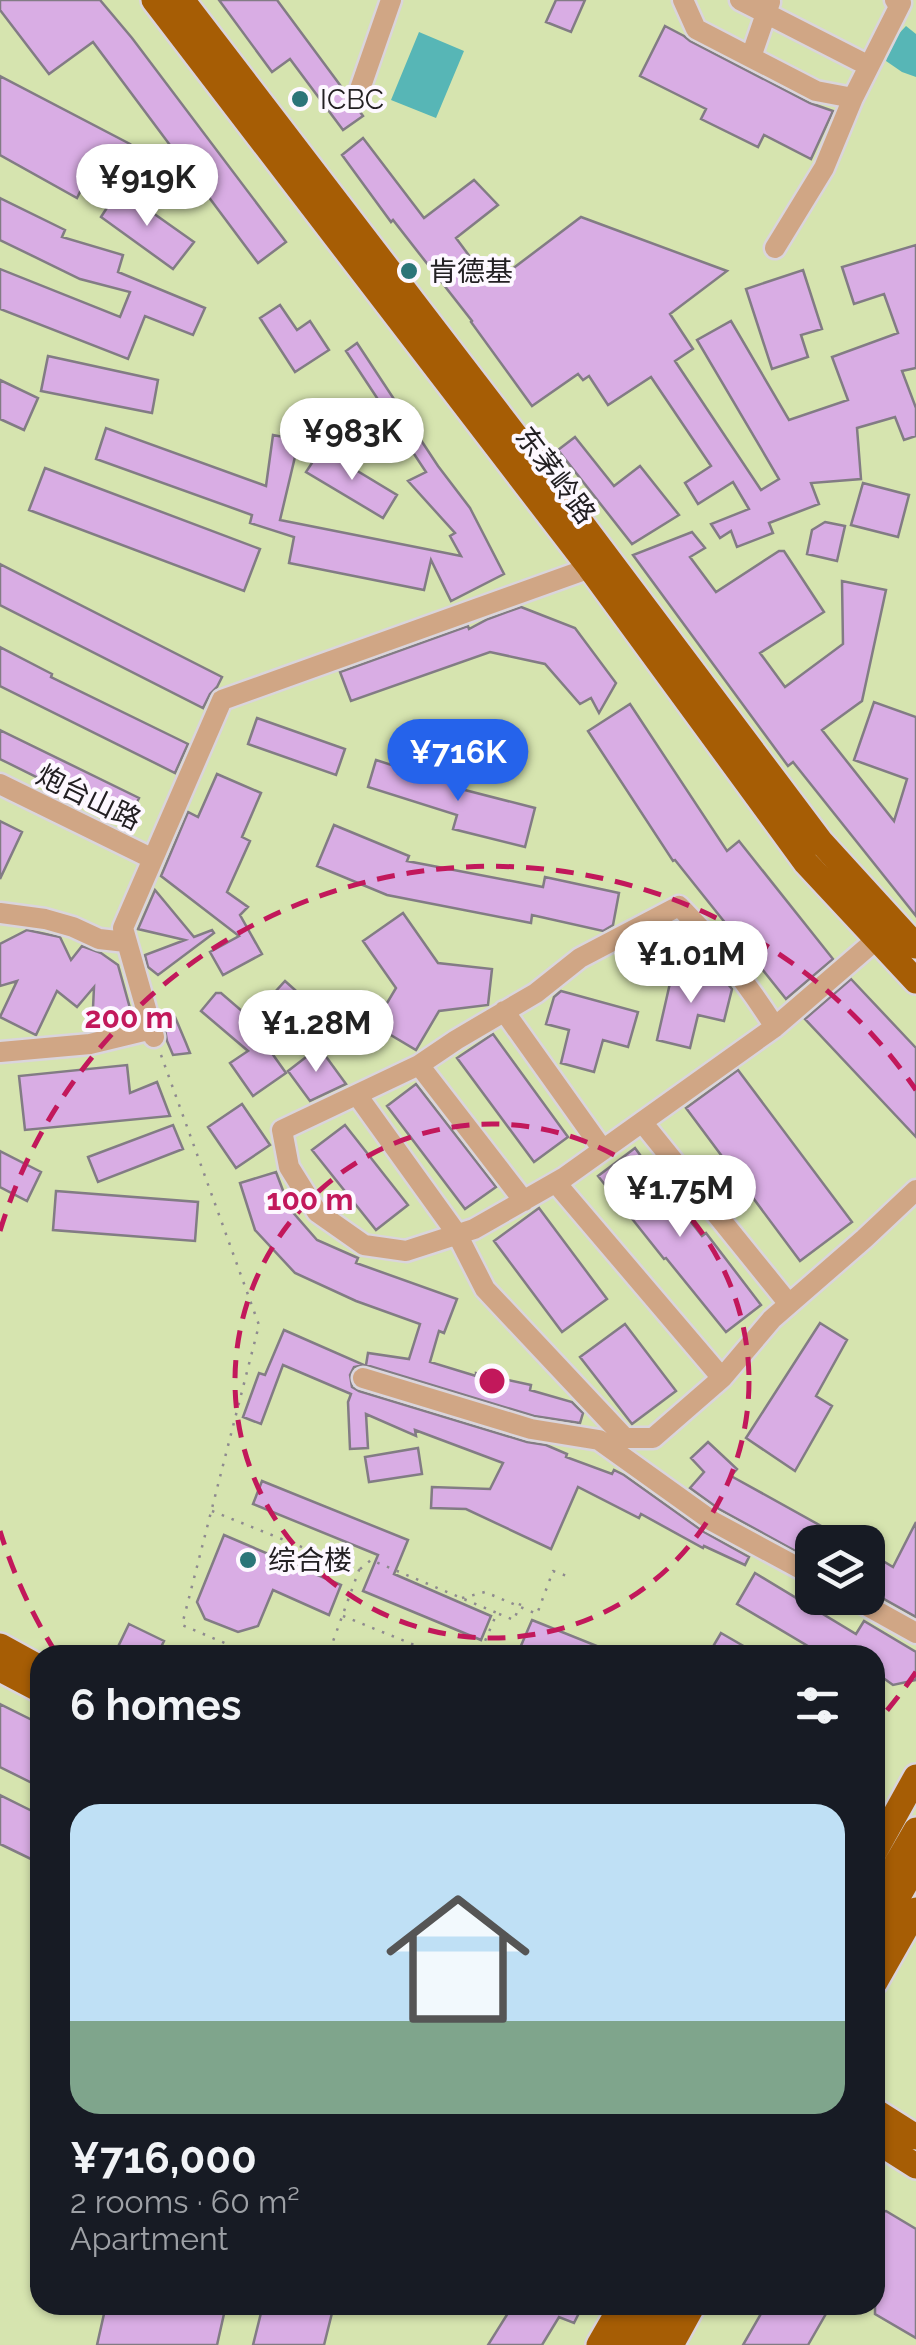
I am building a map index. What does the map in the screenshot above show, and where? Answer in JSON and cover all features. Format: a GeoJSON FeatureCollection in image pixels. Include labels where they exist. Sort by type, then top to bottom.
{"type":"FeatureCollection","features":[{"type":"Feature","properties":{"kind":"main road","name":"东茅岭路"},"geometry":{"type":"LineString","coordinates":[[154,0],[590,568],[806,863],[916,981]]}},
{"type":"Feature","properties":{"kind":"main road","name":"东茅岭路"},"geometry":{"type":"LineString","coordinates":[[182,0],[822,842],[916,946]]}},
{"type":"Feature","properties":{"kind":"main road"},"geometry":{"type":"LineString","coordinates":[[0,1646],[30,1662]]}},
{"type":"Feature","properties":{"kind":"main road"},"geometry":{"type":"LineString","coordinates":[[0,1669],[30,1685]]}},
{"type":"Feature","properties":{"kind":"main road"},"geometry":{"type":"LineString","coordinates":[[885,1833],[916,1777]]}},
{"type":"Feature","properties":{"kind":"main road"},"geometry":{"type":"LineString","coordinates":[[885,1884],[916,1830]]}},
{"type":"Feature","properties":{"kind":"main road"},"geometry":{"type":"LineString","coordinates":[[885,1919],[916,1864]]}},
{"type":"Feature","properties":{"kind":"main road"},"geometry":{"type":"LineString","coordinates":[[885,1964],[916,1910]]}},
{"type":"Feature","properties":{"kind":"main road"},"geometry":{"type":"LineString","coordinates":[[885,2117],[916,2137]]}},
{"type":"Feature","properties":{"kind":"main road"},"geometry":{"type":"LineString","coordinates":[[885,2146],[916,2166]]}},
{"type":"Feature","properties":{"kind":"main road"},"geometry":{"type":"LineString","coordinates":[[599,2345],[616,2315]]}},
{"type":"Feature","properties":{"kind":"main road"},"geometry":{"type":"LineString","coordinates":[[623,2345],[640,2315]]}},
{"type":"Feature","properties":{"kind":"main road"},"geometry":{"type":"LineString","coordinates":[[645,2345],[662,2315]]}},
{"type":"Feature","properties":{"kind":"main road"},"geometry":{"type":"LineString","coordinates":[[671,2345],[688,2315]]}},
{"type":"Feature","properties":{"kind":"street"},"geometry":{"type":"LineString","coordinates":[[360,89],[390,0]]}},
{"type":"Feature","properties":{"kind":"street"},"geometry":{"type":"LineString","coordinates":[[683,0],[696,28],[816,90],[854,98]]}},
{"type":"Feature","properties":{"kind":"street"},"geometry":{"type":"LineString","coordinates":[[740,0],[768,6],[870,66]]}},
{"type":"Feature","properties":{"kind":"street"},"geometry":{"type":"LineString","coordinates":[[774,248],[824,168],[901,3],[895,0]]}},
{"type":"Feature","properties":{"kind":"street"},"geometry":{"type":"LineString","coordinates":[[751,57],[768,6]]}},
{"type":"Feature","properties":{"kind":"street"},"geometry":{"type":"LineString","coordinates":[[0,1052],[90,1044],[153,1033],[122,928],[222,700],[590,568]]}},
{"type":"Feature","properties":{"kind":"street","name":"炮台山路"},"geometry":{"type":"LineString","coordinates":[[0,784],[153,859]]}},
{"type":"Feature","properties":{"kind":"street"},"geometry":{"type":"LineString","coordinates":[[775,1027],[709,936],[679,906],[580,958],[536,992],[420,1065],[282,1130],[289,1167],[317,1212],[364,1245],[406,1251],[474,1228],[556,1182],[775,1027],[877,939]]}},
{"type":"Feature","properties":{"kind":"street"},"geometry":{"type":"LineString","coordinates":[[0,912],[45,920],[99,939],[126,942]]}},
{"type":"Feature","properties":{"kind":"street"},"geometry":{"type":"LineString","coordinates":[[504,1011],[603,1150]]}},
{"type":"Feature","properties":{"kind":"street"},"geometry":{"type":"LineString","coordinates":[[420,1065],[524,1200]]}},
{"type":"Feature","properties":{"kind":"street"},"geometry":{"type":"LineString","coordinates":[[357,1095],[457,1234],[485,1289],[625,1438],[653,1438],[722,1378],[772,1320],[916,1190]]}},
{"type":"Feature","properties":{"kind":"street"},"geometry":{"type":"LineString","coordinates":[[642,1122],[789,1304]]}},
{"type":"Feature","properties":{"kind":"street"},"geometry":{"type":"LineString","coordinates":[[556,1182],[722,1378]]}},
{"type":"Feature","properties":{"kind":"street"},"geometry":{"type":"LineString","coordinates":[[363,1378],[531,1429],[599,1440],[712,1521],[795,1566]]}},
{"type":"Feature","properties":{"kind":"street"},"geometry":{"type":"LineString","coordinates":[[884,1615],[916,1633]]}},
{"type":"Feature","properties":{"kind":"path"},"geometry":{"type":"LineString","coordinates":[[153,1033],[259,1324],[182,1625],[229,1645]]}},
{"type":"Feature","properties":{"kind":"path"},"geometry":{"type":"LineString","coordinates":[[211,1510],[359,1570]]}},
{"type":"Feature","properties":{"kind":"path"},"geometry":{"type":"LineString","coordinates":[[332,1645],[359,1570],[371,1560],[514,1620],[522,1600]]}},
{"type":"Feature","properties":{"kind":"path"},"geometry":{"type":"LineString","coordinates":[[461,1598],[486,1592],[537,1614],[553,1571],[567,1576]]}},
{"type":"Feature","properties":{"kind":"path"},"geometry":{"type":"LineString","coordinates":[[484,1645],[497,1613]]}},
{"type":"Feature","properties":{"kind":"path"},"geometry":{"type":"LineString","coordinates":[[342,1615],[415,1645]]}},
{"type":"Feature","properties":{"kind":"green space"},"geometry":{"type":"Polygon","coordinates":[[[0,0],[916,0],[916,2345],[0,2345],[0,0]]]}},
{"type":"Feature","properties":{"kind":"water"},"geometry":{"type":"Polygon","coordinates":[[[906,26],[916,34],[916,77],[886,61],[889,44],[906,26]]]}},
{"type":"Feature","properties":{"kind":"water"},"geometry":{"type":"Polygon","coordinates":[[[419,32],[464,51],[436,118],[391,100],[419,32]]]}},
{"type":"Feature","properties":{"kind":"building"},"geometry":{"type":"Polygon","coordinates":[[[0,0],[100,0],[286,242],[258,263],[93,42],[49,74],[0,10],[0,0]]]}},
{"type":"Feature","properties":{"kind":"building"},"geometry":{"type":"Polygon","coordinates":[[[219,0],[277,0],[363,116],[343,130],[290,59],[272,72],[219,0]]]}},
{"type":"Feature","properties":{"kind":"building"},"geometry":{"type":"Polygon","coordinates":[[[556,0],[585,0],[571,32],[546,22],[556,0]]]}},
{"type":"Feature","properties":{"kind":"building"},"geometry":{"type":"Polygon","coordinates":[[[665,26],[810,103],[833,111],[811,159],[764,135],[758,147],[701,119],[706,109],[640,76],[665,26]]]}},
{"type":"Feature","properties":{"kind":"building"},"geometry":{"type":"Polygon","coordinates":[[[0,76],[130,144],[114,175],[94,164],[77,198],[0,155],[0,76]]]}},
{"type":"Feature","properties":{"kind":"building"},"geometry":{"type":"Polygon","coordinates":[[[363,138],[424,218],[474,180],[498,205],[456,238],[491,285],[581,217],[727,271],[670,314],[693,349],[675,361],[761,490],[779,479],[697,340],[731,321],[789,420],[848,400],[832,357],[898,333],[884,294],[854,304],[842,267],[916,245],[916,368],[902,371],[916,408],[916,436],[904,440],[895,417],[857,428],[861,479],[811,483],[819,504],[769,523],[773,533],[737,547],[731,531],[720,538],[711,524],[749,509],[733,482],[698,504],[685,483],[711,466],[651,377],[608,405],[589,376],[583,380],[578,374],[532,406],[472,321],[342,155],[363,138]]]}},
{"type":"Feature","properties":{"kind":"building"},"geometry":{"type":"Polygon","coordinates":[[[119,189],[194,242],[173,269],[101,217],[119,189]]]}},
{"type":"Feature","properties":{"kind":"building"},"geometry":{"type":"Polygon","coordinates":[[[0,198],[65,230],[62,237],[123,255],[118,272],[205,308],[193,335],[145,316],[128,359],[0,309],[0,269],[120,317],[130,292],[80,279],[0,240],[0,198]]]}},
{"type":"Feature","properties":{"kind":"building"},"geometry":{"type":"Polygon","coordinates":[[[803,270],[822,329],[801,335],[808,357],[772,369],[746,289],[803,270]]]}},
{"type":"Feature","properties":{"kind":"building"},"geometry":{"type":"Polygon","coordinates":[[[280,305],[297,330],[310,321],[329,350],[295,372],[260,318],[280,305]]]}},
{"type":"Feature","properties":{"kind":"building"},"geometry":{"type":"Polygon","coordinates":[[[357,343],[470,508],[504,574],[451,601],[431,560],[424,590],[289,563],[294,537],[250,523],[252,515],[96,459],[106,428],[266,486],[273,435],[299,440],[280,520],[461,556],[450,536],[455,533],[408,481],[426,472],[346,351],[357,343]]]}},
{"type":"Feature","properties":{"kind":"building"},"geometry":{"type":"Polygon","coordinates":[[[48,356],[158,380],[152,413],[41,391],[48,356]]]}},
{"type":"Feature","properties":{"kind":"building"},"geometry":{"type":"Polygon","coordinates":[[[0,380],[38,398],[24,430],[0,419],[0,380]]]}},
{"type":"Feature","properties":{"kind":"building"},"geometry":{"type":"Polygon","coordinates":[[[575,437],[614,486],[640,466],[679,515],[632,544],[558,450],[575,437]]]}},
{"type":"Feature","properties":{"kind":"building"},"geometry":{"type":"Polygon","coordinates":[[[321,449],[397,495],[383,518],[306,472],[321,449]]]}},
{"type":"Feature","properties":{"kind":"building"},"geometry":{"type":"Polygon","coordinates":[[[45,468],[260,549],[244,591],[29,510],[45,468]]]}},
{"type":"Feature","properties":{"kind":"building"},"geometry":{"type":"Polygon","coordinates":[[[863,483],[909,495],[898,537],[851,525],[863,483]]]}},
{"type":"Feature","properties":{"kind":"building"},"geometry":{"type":"Polygon","coordinates":[[[825,522],[845,526],[837,561],[807,554],[812,530],[825,522]]]}},
{"type":"Feature","properties":{"kind":"building"},"geometry":{"type":"Polygon","coordinates":[[[692,532],[705,548],[690,557],[716,592],[784,551],[824,612],[760,653],[785,687],[843,644],[842,581],[886,590],[862,701],[822,730],[894,821],[907,779],[854,760],[874,702],[916,717],[916,916],[793,762],[788,766],[633,555],[692,532]]]}},
{"type":"Feature","properties":{"kind":"building"},"geometry":{"type":"Polygon","coordinates":[[[0,564],[222,677],[217,687],[203,708],[0,605],[0,564]]]}},
{"type":"Feature","properties":{"kind":"building"},"geometry":{"type":"Polygon","coordinates":[[[521,607],[575,628],[616,683],[599,713],[591,698],[580,704],[545,664],[490,652],[351,701],[340,672],[468,626],[469,629],[521,607]]]}},
{"type":"Feature","properties":{"kind":"building"},"geometry":{"type":"Polygon","coordinates":[[[0,647],[52,674],[51,677],[188,744],[175,773],[0,686],[0,647]]]}},
{"type":"Feature","properties":{"kind":"building"},"geometry":{"type":"Polygon","coordinates":[[[630,704],[727,851],[739,841],[833,959],[786,999],[673,861],[588,731],[630,704]]]}},
{"type":"Feature","properties":{"kind":"building"},"geometry":{"type":"Polygon","coordinates":[[[257,718],[345,749],[336,775],[248,744],[257,718]]]}},
{"type":"Feature","properties":{"kind":"building"},"geometry":{"type":"Polygon","coordinates":[[[0,730],[139,798],[127,822],[0,759],[0,730]]]}},
{"type":"Feature","properties":{"kind":"building"},"geometry":{"type":"Polygon","coordinates":[[[376,760],[457,788],[535,808],[525,847],[453,829],[457,815],[368,787],[376,760]]]}},
{"type":"Feature","properties":{"kind":"building"},"geometry":{"type":"Polygon","coordinates":[[[217,774],[261,793],[242,837],[250,841],[227,892],[248,907],[240,915],[262,954],[223,975],[210,952],[239,936],[161,876],[188,812],[198,817],[217,774]]]}},
{"type":"Feature","properties":{"kind":"building"},"geometry":{"type":"Polygon","coordinates":[[[0,821],[22,832],[0,879],[0,821]]]}},
{"type":"Feature","properties":{"kind":"building"},"geometry":{"type":"Polygon","coordinates":[[[334,825],[409,856],[407,861],[543,887],[545,877],[619,893],[613,925],[603,931],[532,915],[531,923],[387,895],[317,866],[334,825]]]}},
{"type":"Feature","properties":{"kind":"building"},"geometry":{"type":"Polygon","coordinates":[[[155,890],[194,937],[212,930],[214,933],[158,975],[148,967],[145,955],[185,940],[138,929],[155,890]]]}},
{"type":"Feature","properties":{"kind":"building"},"geometry":{"type":"Polygon","coordinates":[[[403,913],[438,963],[492,969],[488,1005],[439,1011],[416,1050],[374,1025],[396,988],[363,941],[403,913]]]}},
{"type":"Feature","properties":{"kind":"building"},"geometry":{"type":"Polygon","coordinates":[[[27,930],[60,937],[71,960],[82,946],[118,965],[133,1019],[92,1029],[94,987],[77,1007],[57,991],[36,1035],[0,1017],[17,981],[0,986],[0,944],[27,930]]]}},
{"type":"Feature","properties":{"kind":"building"},"geometry":{"type":"Polygon","coordinates":[[[673,970],[727,983],[732,989],[724,1021],[698,1015],[690,1048],[657,1040],[673,970]]]}},
{"type":"Feature","properties":{"kind":"building"},"geometry":{"type":"Polygon","coordinates":[[[851,979],[916,1048],[916,1137],[805,1019],[851,979]]]}},
{"type":"Feature","properties":{"kind":"building"},"geometry":{"type":"Polygon","coordinates":[[[285,981],[324,1016],[303,1038],[265,1003],[285,981]]]}},
{"type":"Feature","properties":{"kind":"building"},"geometry":{"type":"Polygon","coordinates":[[[561,991],[638,1012],[628,1047],[603,1040],[594,1072],[561,1063],[569,1030],[546,1024],[554,997],[561,991]]]}},
{"type":"Feature","properties":{"kind":"building"},"geometry":{"type":"Polygon","coordinates":[[[216,993],[221,993],[257,1024],[254,1028],[286,1073],[253,1096],[230,1063],[248,1051],[201,1011],[216,993]]]}},
{"type":"Feature","properties":{"kind":"building"},"geometry":{"type":"Polygon","coordinates":[[[175,1017],[190,1053],[173,1055],[167,1041],[163,1018],[175,1017]]]}},
{"type":"Feature","properties":{"kind":"building"},"geometry":{"type":"Polygon","coordinates":[[[493,1034],[568,1137],[534,1162],[457,1058],[493,1034]]]}},
{"type":"Feature","properties":{"kind":"building"},"geometry":{"type":"Polygon","coordinates":[[[319,1047],[346,1084],[310,1101],[288,1071],[319,1047]]]}},
{"type":"Feature","properties":{"kind":"building"},"geometry":{"type":"Polygon","coordinates":[[[127,1065],[130,1093],[157,1082],[170,1116],[25,1130],[19,1076],[127,1065]]]}},
{"type":"Feature","properties":{"kind":"building"},"geometry":{"type":"Polygon","coordinates":[[[738,1070],[852,1222],[800,1261],[686,1108],[738,1070]]]}},
{"type":"Feature","properties":{"kind":"building"},"geometry":{"type":"Polygon","coordinates":[[[416,1084],[496,1187],[465,1209],[387,1106],[416,1084]]]}},
{"type":"Feature","properties":{"kind":"building"},"geometry":{"type":"Polygon","coordinates":[[[242,1104],[270,1145],[236,1168],[208,1127],[242,1104]]]}},
{"type":"Feature","properties":{"kind":"building"},"geometry":{"type":"Polygon","coordinates":[[[173,1125],[183,1149],[98,1182],[88,1157],[173,1125]]]}},
{"type":"Feature","properties":{"kind":"building"},"geometry":{"type":"Polygon","coordinates":[[[345,1125],[408,1205],[376,1230],[312,1150],[345,1125]]]}},
{"type":"Feature","properties":{"kind":"building"},"geometry":{"type":"Polygon","coordinates":[[[635,1148],[761,1305],[726,1332],[598,1176],[635,1148]]]}},
{"type":"Feature","properties":{"kind":"building"},"geometry":{"type":"Polygon","coordinates":[[[0,1151],[41,1172],[27,1201],[0,1187],[0,1151]]]}},
{"type":"Feature","properties":{"kind":"building"},"geometry":{"type":"Polygon","coordinates":[[[276,1172],[290,1209],[317,1240],[358,1258],[356,1263],[457,1299],[444,1333],[439,1331],[430,1362],[476,1376],[531,1385],[530,1390],[572,1402],[583,1413],[580,1423],[534,1416],[366,1365],[368,1353],[409,1359],[420,1324],[295,1273],[255,1230],[240,1183],[276,1172]]]}},
{"type":"Feature","properties":{"kind":"building"},"geometry":{"type":"Polygon","coordinates":[[[56,1191],[198,1202],[195,1241],[53,1230],[56,1191]]]}},
{"type":"Feature","properties":{"kind":"building"},"geometry":{"type":"Polygon","coordinates":[[[539,1208],[607,1299],[562,1332],[494,1241],[539,1208]]]}},
{"type":"Feature","properties":{"kind":"building"},"geometry":{"type":"Polygon","coordinates":[[[820,1323],[847,1340],[816,1396],[832,1406],[795,1471],[746,1438],[820,1323]]]}},
{"type":"Feature","properties":{"kind":"building"},"geometry":{"type":"Polygon","coordinates":[[[625,1324],[676,1391],[632,1424],[580,1357],[625,1324]]]}},
{"type":"Feature","properties":{"kind":"building"},"geometry":{"type":"Polygon","coordinates":[[[284,1330],[364,1365],[354,1367],[350,1375],[352,1387],[359,1391],[546,1445],[612,1474],[614,1470],[704,1532],[749,1557],[745,1565],[703,1548],[641,1514],[639,1518],[578,1487],[551,1549],[466,1509],[431,1508],[432,1487],[490,1489],[503,1463],[415,1430],[416,1436],[366,1414],[368,1448],[350,1449],[351,1394],[283,1365],[261,1424],[243,1417],[259,1373],[265,1375],[284,1330]]]}},
{"type":"Feature","properties":{"kind":"building"},"geometry":{"type":"Polygon","coordinates":[[[708,1442],[737,1469],[731,1476],[819,1525],[795,1525],[795,1551],[719,1509],[690,1488],[704,1472],[691,1458],[708,1442]]]}},
{"type":"Feature","properties":{"kind":"building"},"geometry":{"type":"Polygon","coordinates":[[[418,1448],[422,1474],[369,1482],[365,1457],[418,1448]]]}},
{"type":"Feature","properties":{"kind":"building"},"geometry":{"type":"Polygon","coordinates":[[[262,1481],[408,1540],[394,1574],[491,1616],[481,1640],[363,1591],[378,1555],[253,1504],[262,1481]]]}},
{"type":"Feature","properties":{"kind":"building"},"geometry":{"type":"Polygon","coordinates":[[[916,1522],[916,1617],[885,1600],[885,1562],[893,1567],[916,1522]]]}},
{"type":"Feature","properties":{"kind":"building","name":"综合楼"},"geometry":{"type":"Polygon","coordinates":[[[224,1535],[341,1585],[329,1615],[273,1590],[258,1626],[238,1632],[205,1619],[197,1602],[224,1535]]]}},
{"type":"Feature","properties":{"kind":"building"},"geometry":{"type":"Polygon","coordinates":[[[755,1573],[795,1597],[795,1615],[825,1615],[856,1634],[864,1621],[916,1652],[916,1680],[893,1685],[885,1679],[885,1645],[806,1645],[737,1604],[755,1573]]]}},
{"type":"Feature","properties":{"kind":"building"},"geometry":{"type":"Polygon","coordinates":[[[532,1620],[594,1645],[521,1645],[532,1620]]]}},
{"type":"Feature","properties":{"kind":"building"},"geometry":{"type":"Polygon","coordinates":[[[129,1624],[164,1641],[162,1645],[119,1645],[129,1624]]]}},
{"type":"Feature","properties":{"kind":"building"},"geometry":{"type":"Polygon","coordinates":[[[721,1633],[742,1645],[714,1645],[721,1633]]]}},
{"type":"Feature","properties":{"kind":"building"},"geometry":{"type":"Polygon","coordinates":[[[0,1704],[30,1719],[30,1782],[0,1767],[0,1704]]]}},
{"type":"Feature","properties":{"kind":"building"},"geometry":{"type":"Polygon","coordinates":[[[0,1795],[30,1810],[30,1859],[0,1844],[0,1795]]]}},
{"type":"Feature","properties":{"kind":"building"},"geometry":{"type":"Polygon","coordinates":[[[885,2211],[916,2229],[916,2338],[877,2315],[885,2315],[885,2211]]]}},
{"type":"Feature","properties":{"kind":"building"},"geometry":{"type":"Polygon","coordinates":[[[104,2315],[224,2315],[217,2345],[97,2345],[104,2315]]]}},
{"type":"Feature","properties":{"kind":"building"},"geometry":{"type":"Polygon","coordinates":[[[260,2315],[332,2315],[324,2345],[253,2345],[260,2315]]]}},
{"type":"Feature","properties":{"kind":"building"},"geometry":{"type":"Polygon","coordinates":[[[507,2315],[578,2315],[574,2323],[559,2317],[542,2345],[488,2345],[507,2315]]]}},
{"type":"Feature","properties":{"kind":"building"},"geometry":{"type":"Polygon","coordinates":[[[760,2315],[825,2315],[808,2345],[743,2345],[760,2315]]]}},
{"type":"Feature","properties":{"kind":"place","name":"ICBC"},"geometry":{"type":"Point","coordinates":[300,99]}},
{"type":"Feature","properties":{"kind":"place","name":"肯德基"},"geometry":{"type":"Point","coordinates":[409,271]}},
{"type":"Feature","properties":{"kind":"place","name":"综合楼"},"geometry":{"type":"Point","coordinates":[248,1560]}}]}
